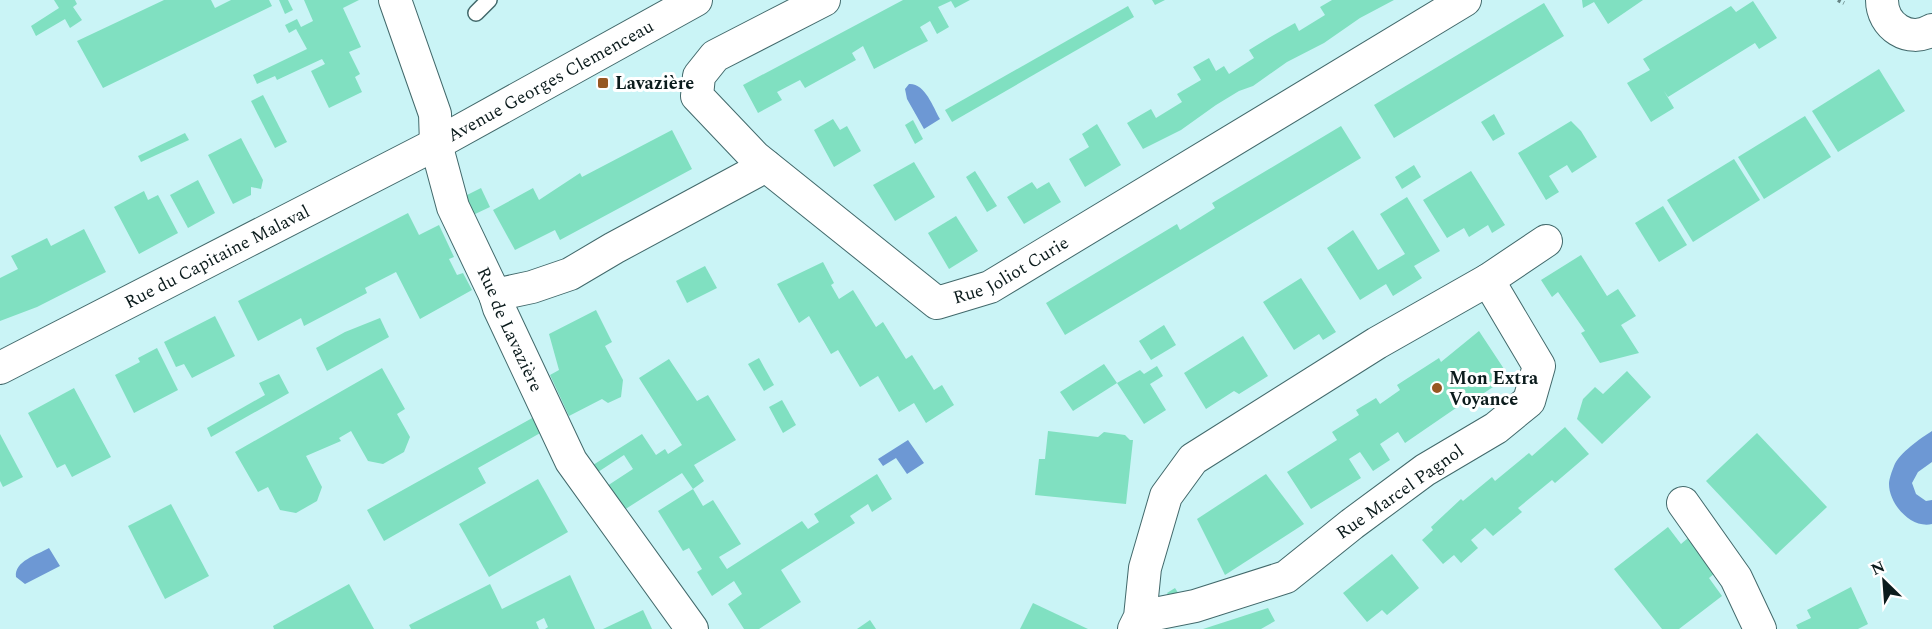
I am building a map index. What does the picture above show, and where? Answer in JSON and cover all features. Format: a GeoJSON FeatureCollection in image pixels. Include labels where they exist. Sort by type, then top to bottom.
{"type":"FeatureCollection","features":[{"type":"Feature","properties":{"kind":"street","name":"Rue de Lavazière"},"geometry":{"type":"LineString","coordinates":[[395,0],[435,114],[436,144],[453,207],[571,461],[692,629]]}},
{"type":"Feature","properties":{"kind":"street","name":"Avenue Georges Clemenceau"},"geometry":{"type":"LineString","coordinates":[[436,144],[696,0]]}},
{"type":"Feature","properties":{"kind":"street"},"geometry":{"type":"LineString","coordinates":[[495,295],[532,287],[570,274],[766,166],[697,96],[699,76],[715,56],[824,0]]}},
{"type":"Feature","properties":{"kind":"street","name":"Rue Joliot Curie"},"geometry":{"type":"LineString","coordinates":[[766,166],[937,303],[990,287],[1465,0]]}},
{"type":"Feature","properties":{"kind":"street"},"geometry":{"type":"LineString","coordinates":[[1882,0],[1886,18],[1893,27],[1903,33],[1915,35],[1932,30]]}},
{"type":"Feature","properties":{"kind":"street","name":"Rue du Capitaine Malaval"},"geometry":{"type":"LineString","coordinates":[[0,368],[436,144]]}},
{"type":"Feature","properties":{"kind":"street","name":"Rue Marcel Pagnol"},"geometry":{"type":"LineString","coordinates":[[1488,280],[1539,366],[1529,401],[1496,428],[1425,470],[1352,524],[1287,578],[1137,623],[1145,568],[1166,496],[1193,459],[1377,344],[1488,280],[1546,242]]}},
{"type":"Feature","properties":{"kind":"street"},"geometry":{"type":"LineString","coordinates":[[1683,503],[1736,578],[1760,629]]}},
{"type":"Feature","properties":{"kind":"lane"},"geometry":{"type":"LineString","coordinates":[[476,13],[489,0]]}},
{"type":"Feature","properties":{"kind":"path"},"geometry":{"type":"LineString","coordinates":[[1838,0],[1844,3]]}},
{"type":"Feature","properties":{"kind":"water"},"geometry":{"type":"Polygon","coordinates":[[[909,84],[920,87],[924,91],[940,119],[924,129],[907,99],[905,89],[909,84]]]}},
{"type":"Feature","properties":{"kind":"water"},"geometry":{"type":"Polygon","coordinates":[[[1932,431],[1932,462],[1918,472],[1912,483],[1916,494],[1926,501],[1932,500],[1932,524],[1924,525],[1909,519],[1897,507],[1890,492],[1889,482],[1900,456],[1932,431]]]}},
{"type":"Feature","properties":{"kind":"water"},"geometry":{"type":"Polygon","coordinates":[[[908,440],[924,463],[907,474],[896,458],[883,466],[878,459],[908,440]]]}},
{"type":"Feature","properties":{"kind":"water"},"geometry":{"type":"Polygon","coordinates":[[[49,548],[60,566],[25,584],[16,577],[16,571],[22,563],[49,548]]]}},
{"type":"Feature","properties":{"kind":"building"},"geometry":{"type":"Polygon","coordinates":[[[54,0],[75,0],[77,4],[73,7],[82,20],[70,28],[65,19],[36,36],[31,26],[59,8],[54,0]]]}},
{"type":"Feature","properties":{"kind":"building"},"geometry":{"type":"Polygon","coordinates":[[[164,0],[211,0],[215,8],[231,0],[269,0],[272,6],[103,88],[77,41],[164,0]]]}},
{"type":"Feature","properties":{"kind":"building"},"geometry":{"type":"Polygon","coordinates":[[[279,0],[288,0],[293,10],[285,14],[279,0]]]}},
{"type":"Feature","properties":{"kind":"building"},"geometry":{"type":"Polygon","coordinates":[[[304,0],[359,0],[343,8],[361,47],[349,52],[360,74],[355,77],[362,92],[329,108],[311,71],[325,64],[322,59],[277,80],[275,76],[257,84],[253,75],[307,49],[296,29],[289,33],[285,25],[297,19],[301,27],[313,21],[304,0]]]}},
{"type":"Feature","properties":{"kind":"building"},"geometry":{"type":"Polygon","coordinates":[[[903,0],[970,0],[955,8],[951,1],[938,7],[949,27],[937,34],[930,21],[920,27],[928,41],[874,69],[863,46],[852,53],[856,60],[805,88],[800,80],[777,92],[782,100],[758,113],[743,85],[903,0]]]}},
{"type":"Feature","properties":{"kind":"building"},"geometry":{"type":"Polygon","coordinates":[[[1152,0],[1165,0],[1155,5],[1152,0]]]}},
{"type":"Feature","properties":{"kind":"building"},"geometry":{"type":"Polygon","coordinates":[[[1332,0],[1394,0],[1360,18],[1324,43],[1287,62],[1253,86],[1239,91],[1216,105],[1181,130],[1143,149],[1127,123],[1151,109],[1156,118],[1182,102],[1177,94],[1201,80],[1193,67],[1209,58],[1216,71],[1224,66],[1229,74],[1254,58],[1249,50],[1295,23],[1299,31],[1325,15],[1320,7],[1332,0]]]}},
{"type":"Feature","properties":{"kind":"building"},"geometry":{"type":"Polygon","coordinates":[[[1582,0],[1643,0],[1608,24],[1594,2],[1583,8],[1582,0]]]}},
{"type":"Feature","properties":{"kind":"building"},"geometry":{"type":"Polygon","coordinates":[[[1753,1],[1777,38],[1759,49],[1755,43],[1668,97],[1664,91],[1674,108],[1651,122],[1627,83],[1650,70],[1643,59],[1731,6],[1736,12],[1753,1]]]}},
{"type":"Feature","properties":{"kind":"building"},"geometry":{"type":"Polygon","coordinates":[[[1544,3],[1564,36],[1394,138],[1374,105],[1544,3]]]}},
{"type":"Feature","properties":{"kind":"building"},"geometry":{"type":"Polygon","coordinates":[[[1128,6],[1134,17],[952,122],[945,110],[1128,6]]]}},
{"type":"Feature","properties":{"kind":"building"},"geometry":{"type":"Polygon","coordinates":[[[1879,69],[1905,111],[1838,152],[1812,111],[1879,69]]]}},
{"type":"Feature","properties":{"kind":"building"},"geometry":{"type":"Polygon","coordinates":[[[263,95],[287,142],[275,148],[251,101],[263,95]]]}},
{"type":"Feature","properties":{"kind":"building"},"geometry":{"type":"Polygon","coordinates":[[[1494,114],[1505,134],[1493,141],[1481,122],[1494,114]]]}},
{"type":"Feature","properties":{"kind":"building"},"geometry":{"type":"Polygon","coordinates":[[[1805,116],[1831,157],[1764,199],[1738,157],[1805,116]]]}},
{"type":"Feature","properties":{"kind":"building"},"geometry":{"type":"Polygon","coordinates":[[[833,119],[840,130],[847,126],[861,151],[834,167],[814,130],[833,119]]]}},
{"type":"Feature","properties":{"kind":"building"},"geometry":{"type":"Polygon","coordinates":[[[913,120],[923,139],[915,144],[905,125],[913,120]]]}},
{"type":"Feature","properties":{"kind":"building"},"geometry":{"type":"Polygon","coordinates":[[[1571,121],[1581,131],[1597,157],[1572,173],[1567,165],[1549,176],[1559,192],[1546,200],[1518,153],[1571,121]]]}},
{"type":"Feature","properties":{"kind":"building"},"geometry":{"type":"Polygon","coordinates":[[[1097,124],[1121,165],[1085,187],[1069,159],[1089,147],[1082,134],[1097,124]]]}},
{"type":"Feature","properties":{"kind":"building"},"geometry":{"type":"Polygon","coordinates":[[[1341,126],[1361,158],[1065,335],[1046,303],[1177,224],[1180,230],[1215,208],[1212,203],[1341,126]]]}},
{"type":"Feature","properties":{"kind":"building"},"geometry":{"type":"Polygon","coordinates":[[[672,130],[692,169],[560,240],[555,230],[515,250],[493,210],[533,188],[539,200],[580,173],[582,177],[672,130]]]}},
{"type":"Feature","properties":{"kind":"building"},"geometry":{"type":"Polygon","coordinates":[[[185,133],[189,140],[141,162],[138,156],[185,133]]]}},
{"type":"Feature","properties":{"kind":"building"},"geometry":{"type":"Polygon","coordinates":[[[241,138],[263,180],[261,189],[251,187],[251,195],[233,204],[208,155],[241,138]]]}},
{"type":"Feature","properties":{"kind":"building"},"geometry":{"type":"Polygon","coordinates":[[[1734,159],[1760,200],[1693,242],[1667,200],[1734,159]]]}},
{"type":"Feature","properties":{"kind":"building"},"geometry":{"type":"Polygon","coordinates":[[[914,162],[935,197],[895,221],[873,185],[914,162]]]}},
{"type":"Feature","properties":{"kind":"building"},"geometry":{"type":"Polygon","coordinates":[[[1414,165],[1421,177],[1402,189],[1395,177],[1414,165]]]}},
{"type":"Feature","properties":{"kind":"building"},"geometry":{"type":"Polygon","coordinates":[[[975,171],[997,206],[987,212],[966,177],[975,171]]]}},
{"type":"Feature","properties":{"kind":"building"},"geometry":{"type":"Polygon","coordinates":[[[1471,171],[1505,225],[1492,233],[1488,225],[1469,237],[1464,228],[1447,238],[1423,200],[1471,171]]]}},
{"type":"Feature","properties":{"kind":"building"},"geometry":{"type":"Polygon","coordinates":[[[198,180],[215,213],[188,228],[170,195],[198,180]]]}},
{"type":"Feature","properties":{"kind":"building"},"geometry":{"type":"Polygon","coordinates":[[[1032,182],[1037,189],[1049,182],[1061,202],[1024,224],[1007,197],[1032,182]]]}},
{"type":"Feature","properties":{"kind":"building"},"geometry":{"type":"Polygon","coordinates":[[[481,188],[490,207],[473,215],[465,196],[481,188]]]}},
{"type":"Feature","properties":{"kind":"building"},"geometry":{"type":"Polygon","coordinates":[[[144,191],[148,200],[158,195],[178,233],[139,254],[114,207],[144,191]]]}},
{"type":"Feature","properties":{"kind":"building"},"geometry":{"type":"Polygon","coordinates":[[[1407,197],[1440,251],[1414,266],[1422,278],[1393,296],[1386,284],[1360,300],[1327,248],[1353,230],[1378,270],[1405,254],[1380,214],[1407,197]]]}},
{"type":"Feature","properties":{"kind":"building"},"geometry":{"type":"Polygon","coordinates":[[[1663,206],[1687,245],[1659,262],[1635,223],[1663,206]]]}},
{"type":"Feature","properties":{"kind":"building"},"geometry":{"type":"Polygon","coordinates":[[[408,213],[419,235],[439,225],[454,257],[449,259],[457,275],[463,273],[472,290],[420,319],[396,272],[365,288],[367,293],[304,326],[301,318],[258,341],[238,301],[408,213]]]}},
{"type":"Feature","properties":{"kind":"building"},"geometry":{"type":"Polygon","coordinates":[[[956,216],[978,251],[949,269],[928,233],[956,216]]]}},
{"type":"Feature","properties":{"kind":"building"},"geometry":{"type":"Polygon","coordinates":[[[84,229],[106,272],[37,307],[0,321],[0,278],[18,269],[11,256],[47,238],[51,246],[84,229]]]}},
{"type":"Feature","properties":{"kind":"building"},"geometry":{"type":"Polygon","coordinates":[[[1581,255],[1607,296],[1618,289],[1636,316],[1621,325],[1639,353],[1600,363],[1581,333],[1585,331],[1558,292],[1552,297],[1541,280],[1581,255]]]}},
{"type":"Feature","properties":{"kind":"building"},"geometry":{"type":"Polygon","coordinates":[[[823,262],[839,299],[853,290],[876,327],[883,322],[906,359],[912,355],[934,390],[942,385],[954,405],[926,423],[914,403],[899,412],[878,376],[860,387],[838,350],[831,354],[809,316],[799,323],[777,284],[823,262]]]}},
{"type":"Feature","properties":{"kind":"building"},"geometry":{"type":"Polygon","coordinates":[[[705,266],[717,288],[687,303],[676,281],[705,266]]]}},
{"type":"Feature","properties":{"kind":"building"},"geometry":{"type":"Polygon","coordinates":[[[1301,278],[1336,332],[1323,340],[1319,334],[1294,350],[1263,302],[1301,278]]]}},
{"type":"Feature","properties":{"kind":"building"},"geometry":{"type":"Polygon","coordinates":[[[596,310],[612,342],[605,346],[623,380],[621,397],[608,403],[602,399],[569,416],[550,375],[559,370],[549,334],[596,310]]]}},
{"type":"Feature","properties":{"kind":"building"},"geometry":{"type":"Polygon","coordinates":[[[215,316],[235,356],[192,378],[184,364],[176,367],[164,342],[215,316]]]}},
{"type":"Feature","properties":{"kind":"building"},"geometry":{"type":"Polygon","coordinates":[[[380,318],[389,337],[327,371],[316,348],[345,332],[380,318]]]}},
{"type":"Feature","properties":{"kind":"building"},"geometry":{"type":"Polygon","coordinates":[[[1164,325],[1176,345],[1151,360],[1139,341],[1164,325]]]}},
{"type":"Feature","properties":{"kind":"building"},"geometry":{"type":"Polygon","coordinates":[[[1479,331],[1506,372],[1491,383],[1493,387],[1469,403],[1465,398],[1456,408],[1405,443],[1398,432],[1380,444],[1390,460],[1373,471],[1360,452],[1349,459],[1361,478],[1311,509],[1287,472],[1337,440],[1332,432],[1359,415],[1356,410],[1376,398],[1380,404],[1400,390],[1397,385],[1439,358],[1441,362],[1479,331]]]}},
{"type":"Feature","properties":{"kind":"building"},"geometry":{"type":"Polygon","coordinates":[[[1243,336],[1268,376],[1239,394],[1234,391],[1206,409],[1184,373],[1243,336]]]}},
{"type":"Feature","properties":{"kind":"building"},"geometry":{"type":"Polygon","coordinates":[[[157,348],[178,390],[134,413],[115,375],[140,362],[138,358],[157,348]]]}},
{"type":"Feature","properties":{"kind":"building"},"geometry":{"type":"Polygon","coordinates":[[[759,358],[774,385],[764,391],[748,364],[759,358]]]}},
{"type":"Feature","properties":{"kind":"building"},"geometry":{"type":"Polygon","coordinates":[[[669,359],[697,401],[708,395],[736,440],[694,465],[704,481],[693,489],[682,473],[624,510],[607,486],[633,469],[624,455],[598,472],[593,465],[642,434],[656,455],[665,449],[668,454],[682,445],[639,378],[669,359]]]}},
{"type":"Feature","properties":{"kind":"building"},"geometry":{"type":"Polygon","coordinates":[[[1104,364],[1117,383],[1073,411],[1060,392],[1104,364]]]}},
{"type":"Feature","properties":{"kind":"building"},"geometry":{"type":"Polygon","coordinates":[[[1157,366],[1163,376],[1150,384],[1166,410],[1144,424],[1117,383],[1140,370],[1144,374],[1157,366]]]}},
{"type":"Feature","properties":{"kind":"building"},"geometry":{"type":"Polygon","coordinates":[[[382,368],[405,409],[397,414],[410,437],[404,452],[383,464],[368,461],[351,431],[339,438],[341,441],[306,456],[322,487],[317,501],[296,513],[280,510],[268,487],[258,492],[235,452],[382,368]]]}},
{"type":"Feature","properties":{"kind":"building"},"geometry":{"type":"Polygon","coordinates":[[[1627,371],[1651,397],[1602,444],[1577,419],[1583,399],[1595,387],[1603,394],[1627,371]]]}},
{"type":"Feature","properties":{"kind":"building"},"geometry":{"type":"Polygon","coordinates":[[[279,374],[289,393],[211,437],[207,428],[265,395],[259,383],[279,374]]]}},
{"type":"Feature","properties":{"kind":"building"},"geometry":{"type":"Polygon","coordinates":[[[74,388],[111,457],[72,477],[65,464],[57,468],[28,413],[74,388]]]}},
{"type":"Feature","properties":{"kind":"building"},"geometry":{"type":"Polygon","coordinates":[[[782,400],[796,425],[783,433],[769,407],[782,400]]]}},
{"type":"Feature","properties":{"kind":"building"},"geometry":{"type":"Polygon","coordinates":[[[534,417],[542,432],[478,468],[486,483],[384,541],[367,510],[534,417]]]}},
{"type":"Feature","properties":{"kind":"building"},"geometry":{"type":"Polygon","coordinates":[[[1565,427],[1589,454],[1555,483],[1552,480],[1518,508],[1522,512],[1493,536],[1485,528],[1471,540],[1478,548],[1461,563],[1454,555],[1443,564],[1422,540],[1433,530],[1431,527],[1461,499],[1463,501],[1492,477],[1495,481],[1529,453],[1532,456],[1565,427]]]}},
{"type":"Feature","properties":{"kind":"building"},"geometry":{"type":"Polygon","coordinates":[[[1048,431],[1098,437],[1104,432],[1125,435],[1133,440],[1126,504],[1035,495],[1039,459],[1045,459],[1048,431]]]}},
{"type":"Feature","properties":{"kind":"building"},"geometry":{"type":"Polygon","coordinates":[[[1757,433],[1827,507],[1776,555],[1706,481],[1757,433]]]}},
{"type":"Feature","properties":{"kind":"building"},"geometry":{"type":"Polygon","coordinates":[[[0,434],[23,477],[3,487],[0,481],[0,434]]]}},
{"type":"Feature","properties":{"kind":"building"},"geometry":{"type":"Polygon","coordinates":[[[877,474],[892,499],[872,512],[868,504],[850,516],[855,523],[781,570],[801,602],[759,629],[744,629],[728,604],[742,594],[734,581],[712,596],[697,572],[702,569],[689,548],[683,551],[658,511],[693,489],[703,506],[713,500],[741,544],[719,557],[727,569],[802,521],[808,529],[819,522],[814,514],[877,474]]]}},
{"type":"Feature","properties":{"kind":"building"},"geometry":{"type":"Polygon","coordinates":[[[1266,474],[1304,524],[1225,575],[1197,519],[1266,474]]]}},
{"type":"Feature","properties":{"kind":"building"},"geometry":{"type":"Polygon","coordinates":[[[538,479],[568,532],[489,577],[459,524],[538,479]]]}},
{"type":"Feature","properties":{"kind":"building"},"geometry":{"type":"Polygon","coordinates":[[[171,504],[209,576],[165,599],[128,526],[171,504]]]}},
{"type":"Feature","properties":{"kind":"building"},"geometry":{"type":"Polygon","coordinates":[[[1668,527],[1681,544],[1688,538],[1715,573],[1709,578],[1722,596],[1679,629],[1662,629],[1614,569],[1668,527]]]}},
{"type":"Feature","properties":{"kind":"building"},"geometry":{"type":"Polygon","coordinates":[[[1392,554],[1419,588],[1387,615],[1382,610],[1367,622],[1343,593],[1392,554]]]}},
{"type":"Feature","properties":{"kind":"building"},"geometry":{"type":"Polygon","coordinates":[[[570,575],[595,629],[545,629],[548,627],[544,618],[536,622],[539,629],[411,629],[409,625],[490,584],[502,609],[570,575]]]}},
{"type":"Feature","properties":{"kind":"building"},"geometry":{"type":"Polygon","coordinates":[[[349,584],[374,629],[274,629],[273,626],[349,584]]]}},
{"type":"Feature","properties":{"kind":"building"},"geometry":{"type":"Polygon","coordinates":[[[1851,587],[1868,624],[1858,629],[1798,629],[1796,625],[1811,618],[1807,610],[1851,587]]]}},
{"type":"Feature","properties":{"kind":"building"},"geometry":{"type":"Polygon","coordinates":[[[1175,588],[1182,599],[1174,604],[1167,593],[1175,588]]]}},
{"type":"Feature","properties":{"kind":"building"},"geometry":{"type":"Polygon","coordinates":[[[1033,603],[1088,629],[1020,629],[1033,603]]]}},
{"type":"Feature","properties":{"kind":"building"},"geometry":{"type":"Polygon","coordinates":[[[1268,608],[1275,621],[1261,629],[1203,629],[1268,608]]]}},
{"type":"Feature","properties":{"kind":"building"},"geometry":{"type":"Polygon","coordinates":[[[643,610],[652,629],[603,629],[643,610]]]}},
{"type":"Feature","properties":{"kind":"building"},"geometry":{"type":"Polygon","coordinates":[[[870,620],[876,629],[857,629],[870,620]]]}},
{"type":"Feature","properties":{"kind":"place","name":"Lavazière"},"geometry":{"type":"Point","coordinates":[603,83]}},
{"type":"Feature","properties":{"kind":"place","name":"Mon Extra Voyance"},"geometry":{"type":"Point","coordinates":[1437,388]}}]}
